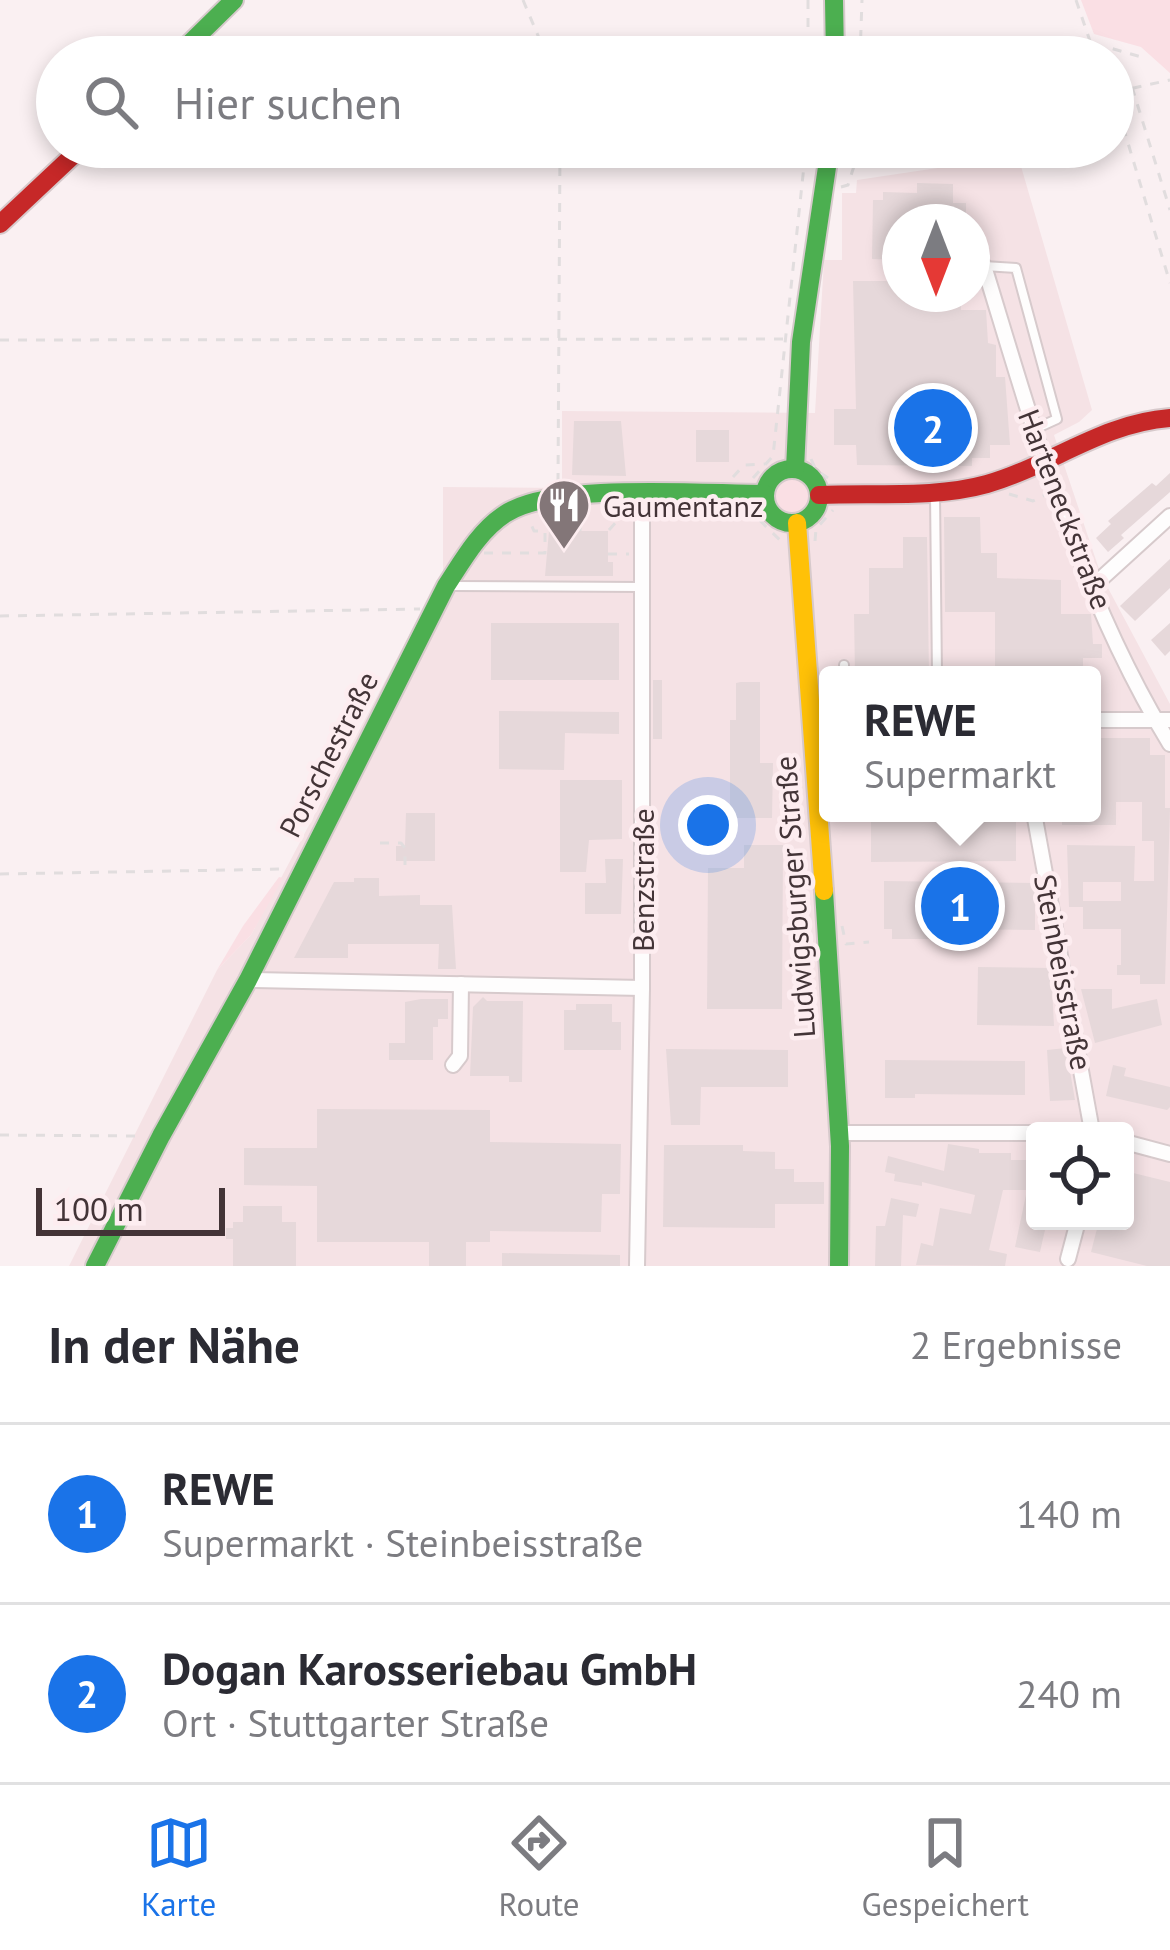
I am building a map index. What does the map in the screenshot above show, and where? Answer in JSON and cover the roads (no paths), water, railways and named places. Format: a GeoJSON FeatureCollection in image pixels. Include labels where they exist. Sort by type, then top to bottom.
{"type":"FeatureCollection","features":[{"type":"Feature","properties":{"kind":"street"},"geometry":{"type":"LineString","coordinates":[[197,36],[234,0]]}},
{"type":"Feature","properties":{"kind":"street"},"geometry":{"type":"LineString","coordinates":[[834,0],[835,36]]}},
{"type":"Feature","properties":{"kind":"street"},"geometry":{"type":"LineString","coordinates":[[0,224],[60,168]]}},
{"type":"Feature","properties":{"kind":"street"},"geometry":{"type":"LineString","coordinates":[[795,469],[802,342],[827,168]]}},
{"type":"Feature","properties":{"kind":"street","name":"Harteneckstraße"},"geometry":{"type":"LineString","coordinates":[[990,286],[1044,461],[1092,587],[1163,720],[1170,744]]}},
{"type":"Feature","properties":{"kind":"street"},"geometry":{"type":"LineString","coordinates":[[795,469],[774,476],[748,495],[803,534],[812,515],[830,499],[990,483],[1140,420],[1170,418]]}},
{"type":"Feature","properties":{"kind":"street"},"geometry":{"type":"LineString","coordinates":[[795,469],[830,499]]}},
{"type":"Feature","properties":{"kind":"street","name":"Porschestraße"},"geometry":{"type":"LineString","coordinates":[[95,1266],[248,980],[446,586],[495,520],[522,503],[559,495],[748,495]]}},
{"type":"Feature","properties":{"kind":"street","name":"Benzstraße"},"geometry":{"type":"LineString","coordinates":[[637,1266],[642,495]]}},
{"type":"Feature","properties":{"kind":"street"},"geometry":{"type":"LineString","coordinates":[[1092,587],[1170,516]]}},
{"type":"Feature","properties":{"kind":"street","name":"Ludwigsburger Straße"},"geometry":{"type":"LineString","coordinates":[[803,534],[819,800]]}},
{"type":"Feature","properties":{"kind":"street"},"geometry":{"type":"LineString","coordinates":[[1101,720],[1163,720]]}},
{"type":"Feature","properties":{"kind":"street","name":"Ludwigsburger Straße"},"geometry":{"type":"LineString","coordinates":[[820,822],[839,1133],[839,1266]]}},
{"type":"Feature","properties":{"kind":"street","name":"Steinbeisstraße"},"geometry":{"type":"LineString","coordinates":[[1036,822],[1090,1122]]}},
{"type":"Feature","properties":{"kind":"street"},"geometry":{"type":"LineString","coordinates":[[248,980],[642,988]]}},
{"type":"Feature","properties":{"kind":"street"},"geometry":{"type":"LineString","coordinates":[[453,1065],[460,1056],[461,984]]}},
{"type":"Feature","properties":{"kind":"street"},"geometry":{"type":"LineString","coordinates":[[839,1133],[1026,1133]]}},
{"type":"Feature","properties":{"kind":"street"},"geometry":{"type":"LineString","coordinates":[[1134,1144],[1170,1154]]}},
{"type":"Feature","properties":{"kind":"street"},"geometry":{"type":"LineString","coordinates":[[1068,1259],[1076,1230]]}},
{"type":"Feature","properties":{"kind":"lane"},"geometry":{"type":"LineString","coordinates":[[990,266],[1016,268],[1057,418],[1034,429]]}},
{"type":"Feature","properties":{"kind":"lane"},"geometry":{"type":"LineString","coordinates":[[935,492],[937,666]]}},
{"type":"Feature","properties":{"kind":"lane"},"geometry":{"type":"LineString","coordinates":[[446,586],[642,587]]}},
{"type":"Feature","properties":{"kind":"place","name":"Dogan Karosseriebau GmbH"},"geometry":{"type":"Point","coordinates":[933,428]}},
{"type":"Feature","properties":{"kind":"place","name":"Gaumentanz"},"geometry":{"type":"Point","coordinates":[564,551]}},
{"type":"Feature","properties":{"kind":"place","name":"REWE"},"geometry":{"type":"Point","coordinates":[960,906]}}]}
